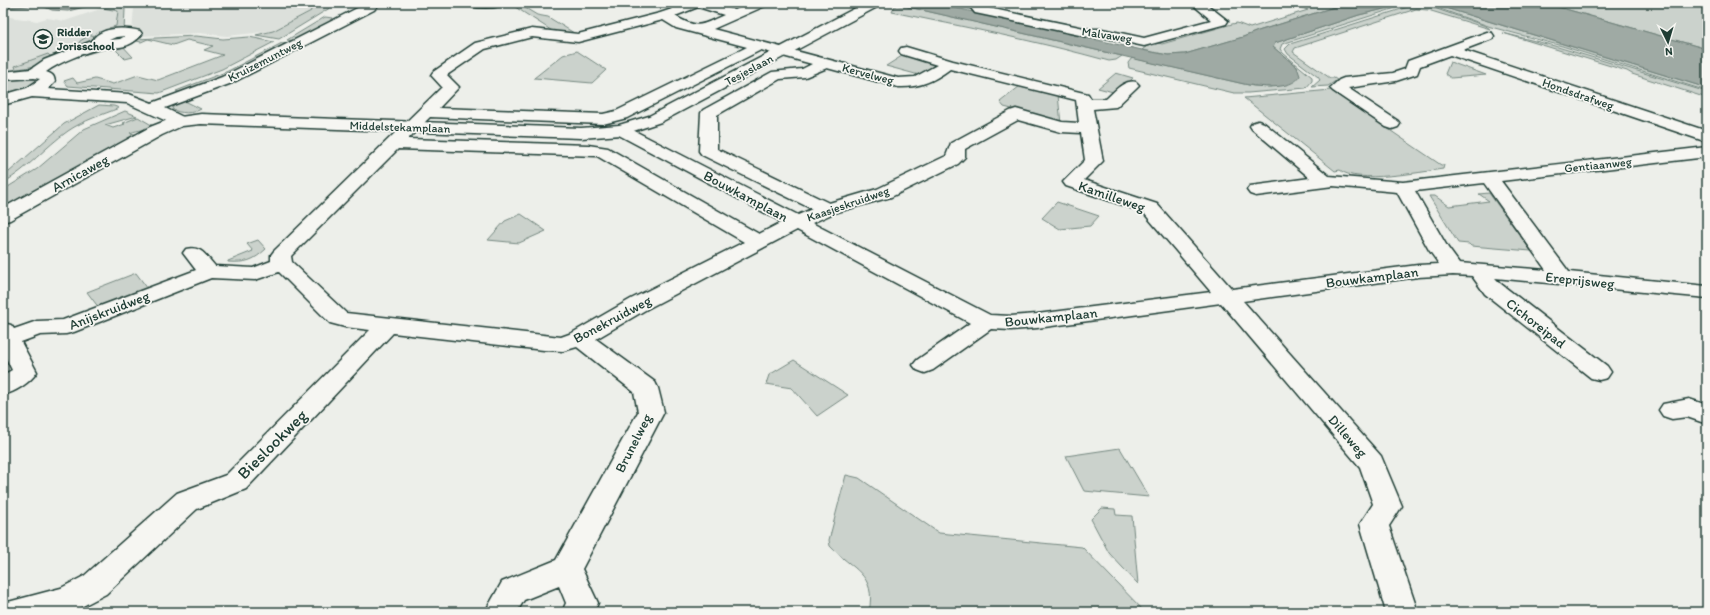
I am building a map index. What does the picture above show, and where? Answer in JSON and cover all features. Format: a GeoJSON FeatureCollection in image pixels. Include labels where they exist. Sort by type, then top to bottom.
{"type":"FeatureCollection","features":[{"type":"Feature","properties":{"kind":"street","name":"Kruizemuntweg"},"geometry":{"type":"LineString","coordinates":[[152,108],[227,80],[370,7],[374,3]]}},
{"type":"Feature","properties":{"kind":"street"},"geometry":{"type":"LineString","coordinates":[[475,3],[494,3]]}},
{"type":"Feature","properties":{"kind":"street"},"geometry":{"type":"LineString","coordinates":[[701,30],[760,3]]}},
{"type":"Feature","properties":{"kind":"street","name":"Tesjeslaan"},"geometry":{"type":"LineString","coordinates":[[621,122],[655,119],[874,3]]}},
{"type":"Feature","properties":{"kind":"street","name":"Malvaweg"},"geometry":{"type":"LineString","coordinates":[[965,3],[975,5],[980,10],[1089,33],[1102,33],[1144,42],[1221,21],[1197,3]]}},
{"type":"Feature","properties":{"kind":"street"},"geometry":{"type":"LineString","coordinates":[[388,325],[338,318],[282,264],[281,255],[451,87],[438,74],[480,46],[532,33],[578,38],[668,9],[682,9],[697,4],[736,14]]}},
{"type":"Feature","properties":{"kind":"street","name":"Kervelweg"},"geometry":{"type":"LineString","coordinates":[[668,9],[682,25],[907,83],[922,81],[948,64]]}},
{"type":"Feature","properties":{"kind":"street"},"geometry":{"type":"LineString","coordinates":[[1392,124],[1338,88],[1344,83],[1396,77],[1412,71],[1413,64],[1487,36]]}},
{"type":"Feature","properties":{"kind":"street"},"geometry":{"type":"LineString","coordinates":[[35,73],[49,63],[101,43]]}},
{"type":"Feature","properties":{"kind":"street","name":"Tesjeslaan"},"geometry":{"type":"LineString","coordinates":[[621,122],[761,45]]}},
{"type":"Feature","properties":{"kind":"street","name":"Hondsdrafweg"},"geometry":{"type":"LineString","coordinates":[[1450,50],[1707,137]]}},
{"type":"Feature","properties":{"kind":"street"},"geometry":{"type":"LineString","coordinates":[[906,51],[948,64],[1084,100],[1110,104],[1131,85]]}},
{"type":"Feature","properties":{"kind":"street","name":"Tesjeslaan"},"geometry":{"type":"LineString","coordinates":[[708,131],[709,113],[777,75],[805,74],[825,63]]}},
{"type":"Feature","properties":{"kind":"street"},"geometry":{"type":"LineString","coordinates":[[3,76],[35,73],[47,77],[47,82],[17,96],[3,106]]}},
{"type":"Feature","properties":{"kind":"street","name":"Middelstekamplaan"},"geometry":{"type":"LineString","coordinates":[[17,96],[129,99],[179,121]]}},
{"type":"Feature","properties":{"kind":"street","name":"Kamilleweg"},"geometry":{"type":"LineString","coordinates":[[1084,100],[1094,161],[1072,182],[1150,208],[1226,296]]}},
{"type":"Feature","properties":{"kind":"street","name":"Middelstekamplaan"},"geometry":{"type":"LineString","coordinates":[[426,112],[603,119],[621,122]]}},
{"type":"Feature","properties":{"kind":"street","name":"Kaasjeskruidweg"},"geometry":{"type":"LineString","coordinates":[[796,223],[827,209],[884,194],[956,158],[957,147],[1016,114],[1061,127],[1089,129]]}},
{"type":"Feature","properties":{"kind":"street","name":"Middelstekamplaan"},"geometry":{"type":"LineString","coordinates":[[156,131],[179,121],[201,120],[581,133],[621,122]]}},
{"type":"Feature","properties":{"kind":"street","name":"Bouwkamplaan"},"geometry":{"type":"LineString","coordinates":[[621,122],[796,223],[986,322],[1011,323],[1037,321],[1410,272],[1453,269]]}},
{"type":"Feature","properties":{"kind":"street"},"geometry":{"type":"LineString","coordinates":[[1258,126],[1325,182]]}},
{"type":"Feature","properties":{"kind":"street","name":"Arnicaweg"},"geometry":{"type":"LineString","coordinates":[[3,216],[156,131]]}},
{"type":"Feature","properties":{"kind":"street","name":"Bouwkamplaan"},"geometry":{"type":"LineString","coordinates":[[708,131],[708,151],[827,209]]}},
{"type":"Feature","properties":{"kind":"street","name":"Middelstekamplaan"},"geometry":{"type":"LineString","coordinates":[[394,144],[588,150],[602,152],[759,242]]}},
{"type":"Feature","properties":{"kind":"street","name":"Gentiaanweg"},"geometry":{"type":"LineString","coordinates":[[1256,190],[1333,181],[1403,187],[1707,152]]}},
{"type":"Feature","properties":{"kind":"street"},"geometry":{"type":"LineString","coordinates":[[1489,177],[1562,278]]}},
{"type":"Feature","properties":{"kind":"street"},"geometry":{"type":"LineString","coordinates":[[1403,187],[1439,250],[1453,269]]}},
{"type":"Feature","properties":{"kind":"street","name":"Bonekruidweg"},"geometry":{"type":"LineString","coordinates":[[388,325],[563,344],[580,338],[639,304],[796,223]]}},
{"type":"Feature","properties":{"kind":"street"},"geometry":{"type":"LineString","coordinates":[[192,253],[209,272]]}},
{"type":"Feature","properties":{"kind":"street","name":"Anijskruidweg"},"geometry":{"type":"LineString","coordinates":[[5,334],[37,328],[66,327],[209,272],[255,274],[282,264]]}},
{"type":"Feature","properties":{"kind":"street","name":"Ereprijsweg"},"geometry":{"type":"LineString","coordinates":[[1453,269],[1478,270],[1707,292]]}},
{"type":"Feature","properties":{"kind":"street","name":"Cichoreipad"},"geometry":{"type":"LineString","coordinates":[[1478,270],[1493,289],[1599,372]]}},
{"type":"Feature","properties":{"kind":"street","name":"Dilleweg"},"geometry":{"type":"LineString","coordinates":[[1226,296],[1372,463],[1388,506],[1374,524],[1406,608]]}},
{"type":"Feature","properties":{"kind":"street"},"geometry":{"type":"LineString","coordinates":[[925,365],[986,322]]}},
{"type":"Feature","properties":{"kind":"street","name":"Bieslookweg"},"geometry":{"type":"LineString","coordinates":[[19,612],[68,599],[95,585],[187,501],[236,482],[388,325]]}},
{"type":"Feature","properties":{"kind":"street"},"geometry":{"type":"LineString","coordinates":[[3,387],[25,372],[5,334]]}},
{"type":"Feature","properties":{"kind":"street","name":"Brunelweg"},"geometry":{"type":"LineString","coordinates":[[567,568],[651,412],[646,388],[580,338]]}},
{"type":"Feature","properties":{"kind":"street"},"geometry":{"type":"LineString","coordinates":[[1672,410],[1689,408],[1707,415]]}},
{"type":"Feature","properties":{"kind":"street"},"geometry":{"type":"LineString","coordinates":[[501,612],[513,591],[567,568],[582,603],[578,612]]}},
{"type":"Feature","properties":{"kind":"street"},"geometry":{"type":"LineString","coordinates":[[3,611],[16,612]]}},
{"type":"Feature","properties":{"kind":"shaded area"},"geometry":{"type":"Polygon","coordinates":[[[100,3],[106,3],[125,9],[124,31],[112,33],[109,28],[116,26],[118,11],[93,6],[100,3]]]}},
{"type":"Feature","properties":{"kind":"shaded area"},"geometry":{"type":"Polygon","coordinates":[[[101,3],[68,11],[52,10],[40,5],[3,8],[3,4],[101,3]]]}},
{"type":"Feature","properties":{"kind":"shaded area"},"geometry":{"type":"Polygon","coordinates":[[[114,3],[310,3],[311,11],[273,31],[227,36],[200,33],[140,36],[132,31],[134,7],[114,3]]]}},
{"type":"Feature","properties":{"kind":"shaded area"},"geometry":{"type":"Polygon","coordinates":[[[310,3],[338,3],[279,39],[256,35],[273,31],[311,11],[310,3]]]}},
{"type":"Feature","properties":{"kind":"shaded area"},"geometry":{"type":"Polygon","coordinates":[[[509,3],[517,3],[537,15],[548,17],[574,33],[571,35],[557,34],[509,3]]]}},
{"type":"Feature","properties":{"kind":"shaded area"},"geometry":{"type":"Polygon","coordinates":[[[891,3],[934,3],[1168,55],[1185,54],[1243,37],[1347,3],[1409,3],[1359,15],[1275,43],[1273,47],[1297,67],[1300,76],[1296,81],[1289,84],[1265,87],[1244,84],[891,3]]]}},
{"type":"Feature","properties":{"kind":"shaded area"},"geometry":{"type":"Polygon","coordinates":[[[1305,3],[1347,3],[1243,37],[1185,54],[1168,55],[1142,50],[1154,43],[1162,44],[1232,24],[1237,23],[1250,28],[1308,10],[1296,6],[1305,3]]]}},
{"type":"Feature","properties":{"kind":"shaded area"},"geometry":{"type":"Polygon","coordinates":[[[1409,3],[1423,3],[1439,6],[1707,88],[1707,91],[1562,46],[1491,27],[1432,6],[1416,4],[1402,6],[1282,44],[1280,49],[1283,53],[1312,77],[1312,81],[1306,88],[1234,93],[1129,68],[1128,63],[1132,58],[1253,86],[1270,87],[1288,84],[1297,67],[1273,47],[1275,43],[1359,15],[1409,3]]]}},
{"type":"Feature","properties":{"kind":"shaded area"},"geometry":{"type":"Polygon","coordinates":[[[1423,3],[1544,3],[1707,49],[1707,88],[1439,6],[1423,3]]]}},
{"type":"Feature","properties":{"kind":"shaded area"},"geometry":{"type":"Polygon","coordinates":[[[1544,3],[1707,3],[1707,49],[1544,3]]]}},
{"type":"Feature","properties":{"kind":"shaded area"},"geometry":{"type":"Polygon","coordinates":[[[896,4],[1122,56],[1116,60],[1109,61],[1028,41],[892,12],[896,4]]]}},
{"type":"Feature","properties":{"kind":"shaded area"},"geometry":{"type":"Polygon","coordinates":[[[1411,6],[1431,7],[1486,26],[1490,29],[1428,10],[1416,9],[1295,48],[1293,52],[1330,78],[1337,80],[1328,86],[1312,87],[1320,80],[1318,77],[1288,54],[1285,49],[1290,44],[1411,6]]]}},
{"type":"Feature","properties":{"kind":"shaded area","name":"Ridder Jorisschool"},"geometry":{"type":"Polygon","coordinates":[[[103,8],[118,11],[116,26],[112,33],[100,36],[90,35],[80,41],[77,46],[16,66],[16,69],[3,70],[3,16],[37,21],[47,18],[65,21],[103,8]]]}},
{"type":"Feature","properties":{"kind":"shaded area"},"geometry":{"type":"Polygon","coordinates":[[[325,17],[333,18],[330,20],[334,20],[295,41],[287,40],[325,17]]]}},
{"type":"Feature","properties":{"kind":"shaded area"},"geometry":{"type":"Polygon","coordinates":[[[1503,33],[1551,45],[1707,92],[1707,98],[1632,74],[1627,71],[1503,33]]]}},
{"type":"Feature","properties":{"kind":"shaded area"},"geometry":{"type":"Polygon","coordinates":[[[90,35],[100,36],[82,47],[48,62],[16,69],[15,66],[48,54],[50,56],[77,46],[80,41],[90,35]]]}},
{"type":"Feature","properties":{"kind":"shaded area"},"geometry":{"type":"Polygon","coordinates":[[[196,36],[223,39],[249,37],[274,42],[222,69],[159,93],[68,86],[64,81],[73,78],[77,83],[95,79],[113,84],[138,75],[158,80],[223,55],[204,50],[213,46],[187,40],[173,45],[148,39],[141,42],[133,40],[136,39],[196,36]]]}},
{"type":"Feature","properties":{"kind":"shaded area"},"geometry":{"type":"Polygon","coordinates":[[[282,43],[288,44],[227,75],[180,93],[176,91],[228,71],[282,43]]]}},
{"type":"Feature","properties":{"kind":"shaded area"},"geometry":{"type":"Polygon","coordinates":[[[121,44],[133,57],[125,59],[113,47],[61,61],[102,46],[121,44]]]}},
{"type":"Feature","properties":{"kind":"shaded area"},"geometry":{"type":"Polygon","coordinates":[[[577,51],[606,70],[592,83],[534,78],[563,55],[577,51]]]}},
{"type":"Feature","properties":{"kind":"shaded area"},"geometry":{"type":"Polygon","coordinates":[[[905,54],[938,63],[919,75],[886,66],[905,54]]]}},
{"type":"Feature","properties":{"kind":"shaded area"},"geometry":{"type":"Polygon","coordinates":[[[1450,62],[1486,75],[1451,78],[1445,74],[1450,62]]]}},
{"type":"Feature","properties":{"kind":"shaded area"},"geometry":{"type":"Polygon","coordinates":[[[1116,73],[1133,78],[1117,93],[1098,88],[1116,73]]]}},
{"type":"Feature","properties":{"kind":"shaded area"},"geometry":{"type":"Polygon","coordinates":[[[35,77],[38,79],[38,82],[29,88],[3,96],[3,78],[35,77]]]}},
{"type":"Feature","properties":{"kind":"shaded area"},"geometry":{"type":"Polygon","coordinates":[[[1020,86],[1058,95],[1061,124],[1043,117],[1004,107],[1000,102],[1020,86]]]}},
{"type":"Feature","properties":{"kind":"shaded area"},"geometry":{"type":"Polygon","coordinates":[[[1331,90],[1441,165],[1444,165],[1443,169],[1374,177],[1348,174],[1340,170],[1335,171],[1244,98],[1331,90]]]}},
{"type":"Feature","properties":{"kind":"shaded area"},"geometry":{"type":"Polygon","coordinates":[[[185,101],[201,109],[186,113],[172,109],[174,105],[185,101]]]}},
{"type":"Feature","properties":{"kind":"shaded area"},"geometry":{"type":"Polygon","coordinates":[[[99,105],[114,106],[119,108],[74,127],[21,171],[3,183],[3,174],[9,172],[64,124],[99,105]]]}},
{"type":"Feature","properties":{"kind":"shaded area"},"geometry":{"type":"Polygon","coordinates":[[[125,111],[137,116],[105,125],[113,128],[138,117],[155,127],[130,133],[139,135],[3,210],[3,190],[37,169],[84,129],[125,111]]]}},
{"type":"Feature","properties":{"kind":"shaded area"},"geometry":{"type":"Polygon","coordinates":[[[1489,193],[1531,251],[1471,246],[1469,244],[1458,243],[1429,196],[1435,196],[1449,206],[1489,201],[1479,194],[1489,193]]]}},
{"type":"Feature","properties":{"kind":"shaded area"},"geometry":{"type":"Polygon","coordinates":[[[1057,202],[1099,216],[1090,226],[1060,229],[1042,218],[1057,202]]]}},
{"type":"Feature","properties":{"kind":"shaded area"},"geometry":{"type":"Polygon","coordinates":[[[521,214],[546,231],[519,243],[488,240],[505,221],[521,214]]]}},
{"type":"Feature","properties":{"kind":"shaded area"},"geometry":{"type":"Polygon","coordinates":[[[258,240],[266,249],[253,259],[240,262],[228,262],[253,251],[247,244],[258,240]]]}},
{"type":"Feature","properties":{"kind":"shaded area"},"geometry":{"type":"Polygon","coordinates":[[[136,273],[148,289],[99,308],[87,292],[136,273]]]}},
{"type":"Feature","properties":{"kind":"shaded area"},"geometry":{"type":"Polygon","coordinates":[[[794,360],[848,395],[817,416],[792,388],[766,384],[769,375],[794,360]]]}},
{"type":"Feature","properties":{"kind":"shaded area"},"geometry":{"type":"Polygon","coordinates":[[[1120,448],[1149,497],[1084,491],[1066,456],[1120,448]]]}},
{"type":"Feature","properties":{"kind":"shaded area"},"geometry":{"type":"Polygon","coordinates":[[[846,475],[859,478],[939,533],[1082,547],[1145,612],[869,612],[871,599],[866,580],[861,573],[830,546],[829,540],[846,475]]]}},
{"type":"Feature","properties":{"kind":"shaded area"},"geometry":{"type":"Polygon","coordinates":[[[1102,508],[1115,509],[1116,515],[1132,516],[1138,584],[1109,553],[1091,519],[1102,508]]]}},
{"type":"Feature","properties":{"kind":"place","name":"Ridder Jorisschool"},"geometry":{"type":"Point","coordinates":[43,39]}}]}
